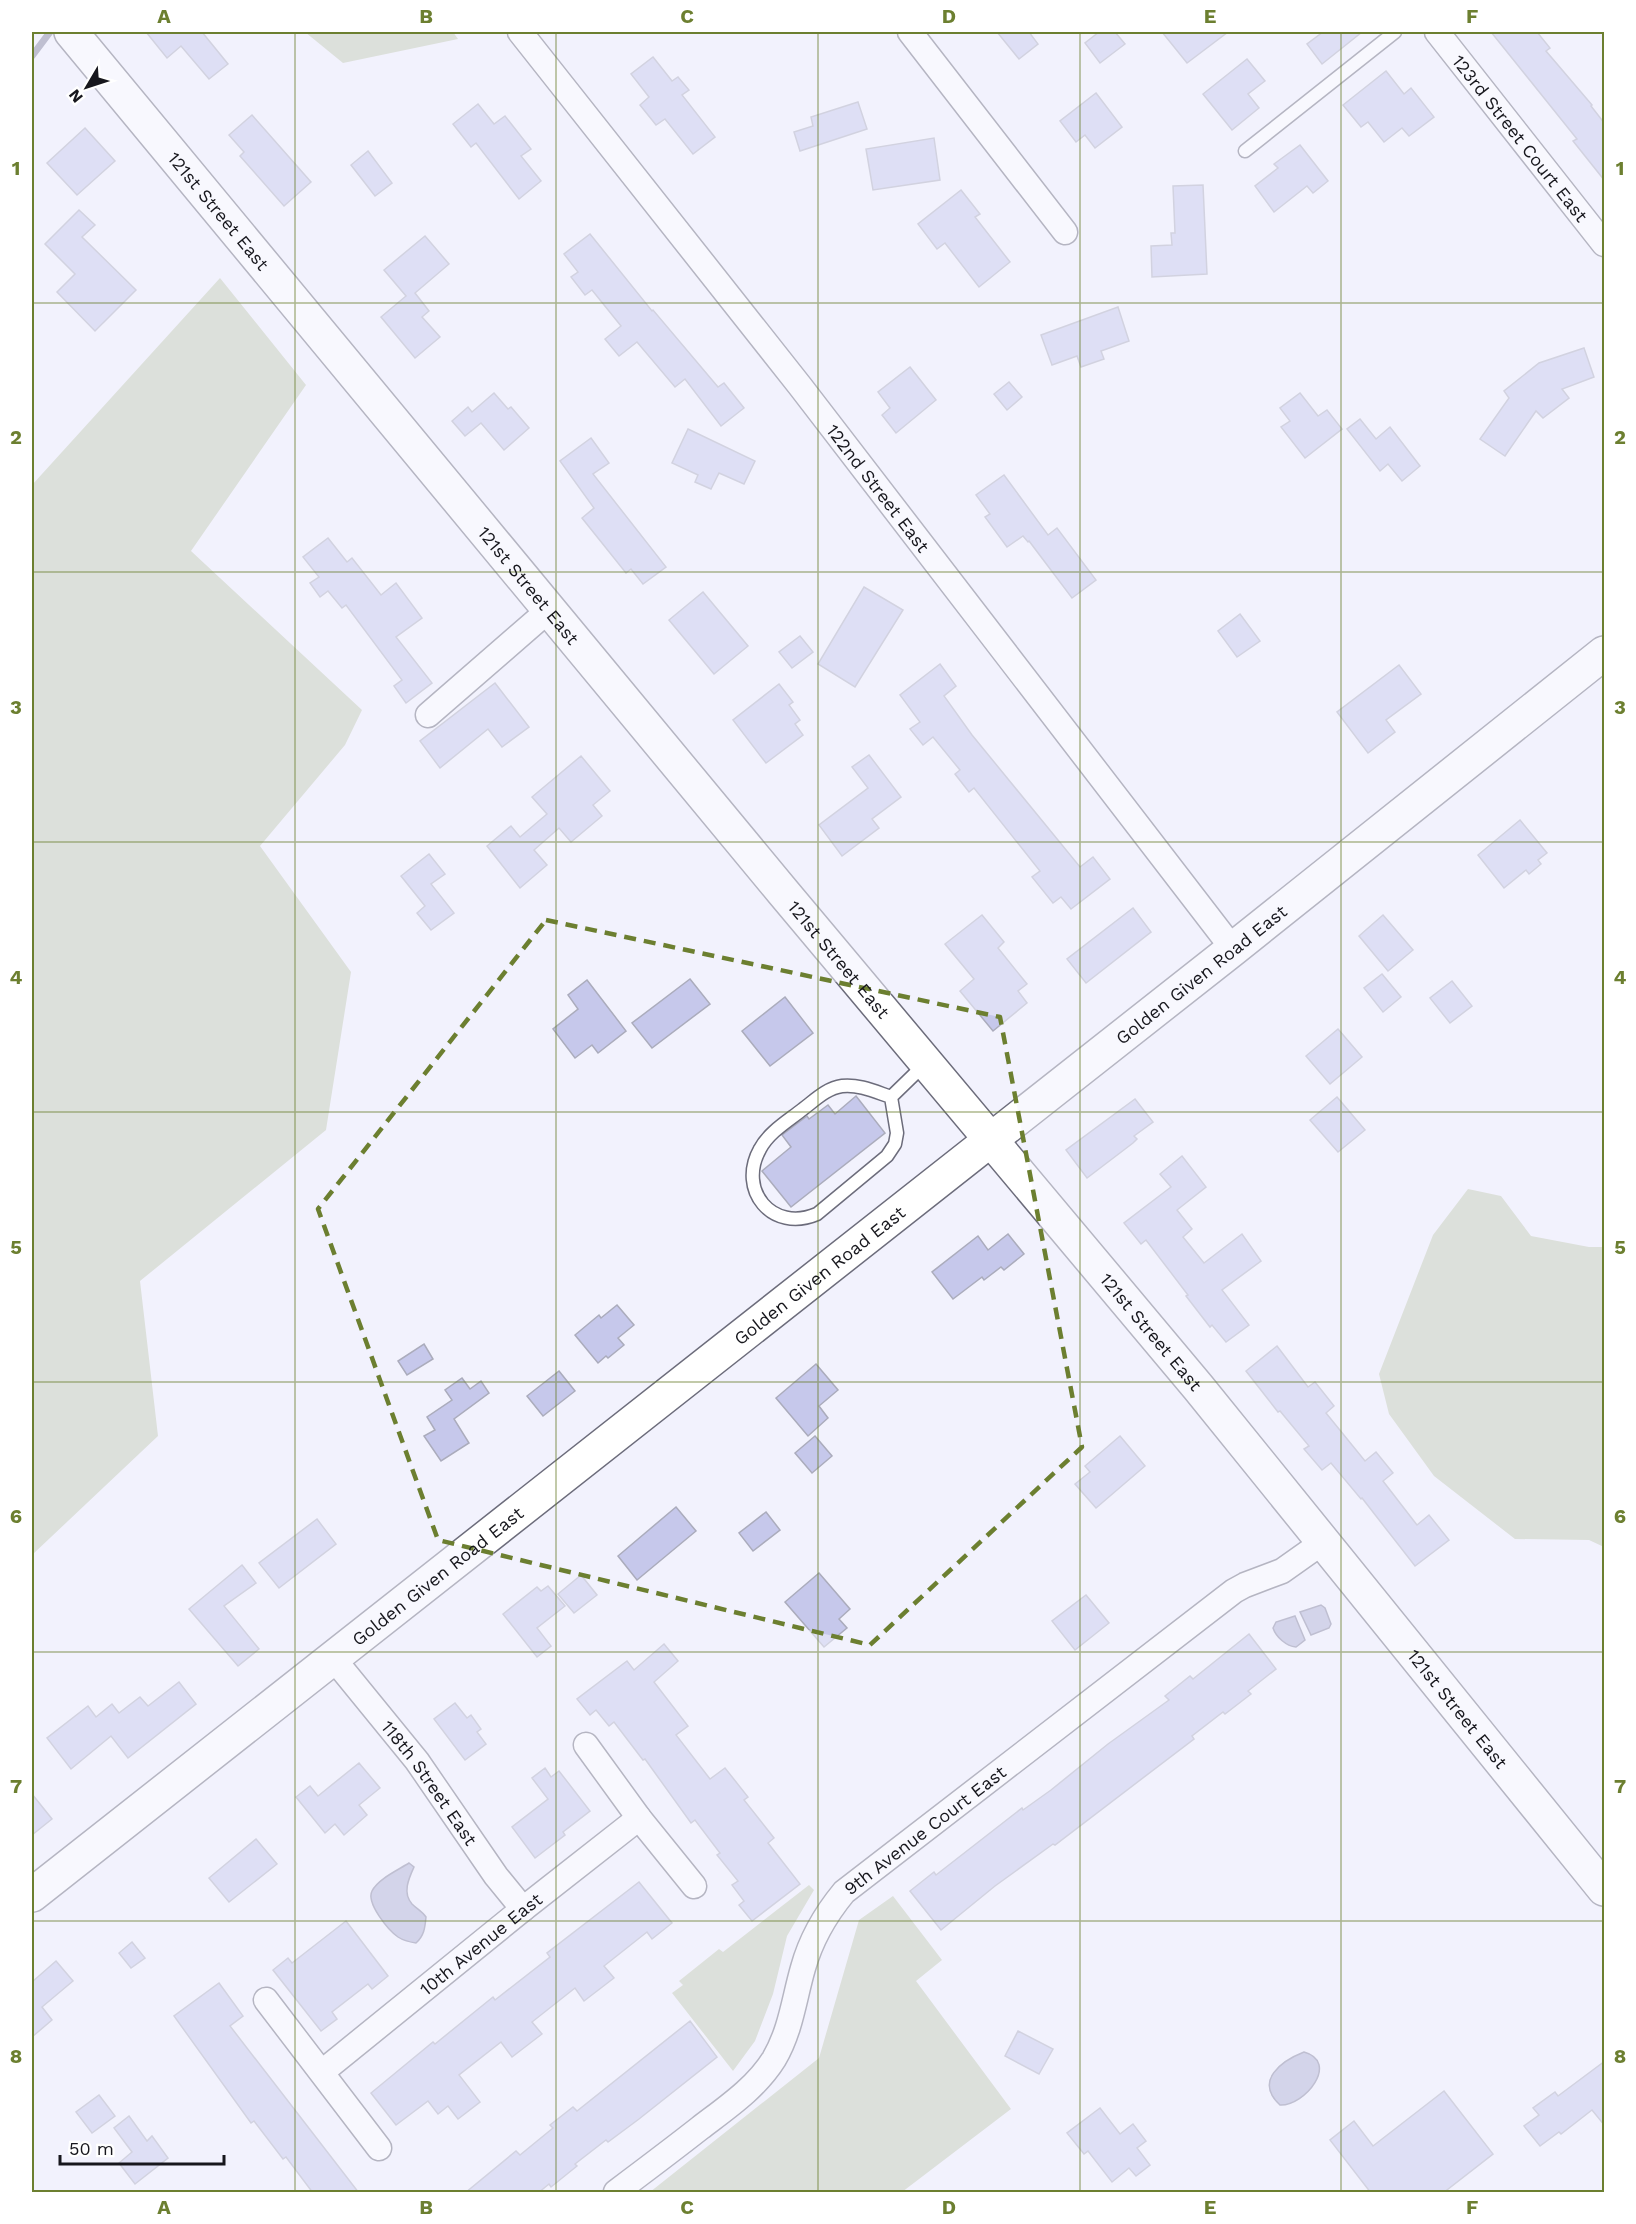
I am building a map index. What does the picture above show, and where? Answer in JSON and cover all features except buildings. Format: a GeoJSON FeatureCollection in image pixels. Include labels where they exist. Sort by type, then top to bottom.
{"type":"FeatureCollection","features":[{"type":"Feature","properties":{"kind":"street","name":"121st Street East"},"geometry":{"type":"LineString","coordinates":[[71,32],[776,884],[1198,1387],[1605,1889]]}},
{"type":"Feature","properties":{"kind":"street","name":"122nd Street East"},"geometry":{"type":"LineString","coordinates":[[520,32],[800,386],[1233,950]]}},
{"type":"Feature","properties":{"kind":"street"},"geometry":{"type":"LineString","coordinates":[[910,32],[1065,232]]}},
{"type":"Feature","properties":{"kind":"street","name":"123rd Street Court East"},"geometry":{"type":"LineString","coordinates":[[1437,32],[1605,244]]}},
{"type":"Feature","properties":{"kind":"street"},"geometry":{"type":"LineString","coordinates":[[428,715],[550,609]]}},
{"type":"Feature","properties":{"kind":"street","name":"Golden Given Road East"},"geometry":{"type":"LineString","coordinates":[[32,1895],[1233,950],[1605,654]]}},
{"type":"Feature","properties":{"kind":"street","name":"9th Avenue Court East"},"geometry":{"type":"LineString","coordinates":[[616,2193],[735,2101],[758,2079],[773,2060],[787,2032],[803,1968],[814,1938],[825,1915],[844,1892],[1234,1591],[1282,1571],[1323,1542]]}},
{"type":"Feature","properties":{"kind":"street","name":"118th Street East"},"geometry":{"type":"LineString","coordinates":[[333,1658],[417,1761],[496,1875],[523,1909]]}},
{"type":"Feature","properties":{"kind":"street"},"geometry":{"type":"LineString","coordinates":[[586,1745],[639,1818],[694,1886]]}},
{"type":"Feature","properties":{"kind":"street","name":"10th Avenue East"},"geometry":{"type":"LineString","coordinates":[[322,2072],[639,1818]]}},
{"type":"Feature","properties":{"kind":"street"},"geometry":{"type":"LineString","coordinates":[[266,2000],[379,2148]]}},
{"type":"Feature","properties":{"kind":"lane"},"geometry":{"type":"LineString","coordinates":[[1245,151],[1395,32]]}},
{"type":"Feature","properties":{"kind":"lane"},"geometry":{"type":"LineString","coordinates":[[891,1097],[927,1062]]}},
{"type":"Feature","properties":{"kind":"lane"},"geometry":{"type":"LineString","coordinates":[[841,1086],[857,1086],[891,1097],[897,1133],[895,1144],[887,1156],[817,1214],[804,1220],[784,1218],[772,1213],[758,1198],[752,1183],[753,1164],[760,1147],[770,1135],[817,1098],[841,1086]]}},
{"type":"Feature","properties":{"kind":"highlighted area"},"geometry":{"type":"Polygon","coordinates":[[[546,920],[1000,1017],[1082,1447],[870,1645],[438,1540],[318,1209],[546,920]]]}},
{"type":"Feature","properties":{"kind":"green space"},"geometry":{"type":"Polygon","coordinates":[[[305,32],[453,32],[458,39],[343,63],[305,32]]]}},
{"type":"Feature","properties":{"kind":"green space"},"geometry":{"type":"Polygon","coordinates":[[[220,278],[306,385],[191,551],[362,710],[345,745],[260,846],[351,972],[326,1130],[140,1281],[158,1436],[32,1555],[32,485],[220,278]]]}},
{"type":"Feature","properties":{"kind":"green space"},"geometry":{"type":"Polygon","coordinates":[[[1468,1189],[1501,1196],[1531,1236],[1589,1247],[1604,1247],[1604,1547],[1589,1540],[1515,1539],[1434,1476],[1389,1414],[1379,1374],[1433,1235],[1468,1189]]]}},
{"type":"Feature","properties":{"kind":"green space"},"geometry":{"type":"Polygon","coordinates":[[[809,1885],[814,1890],[787,1936],[773,1994],[755,2041],[733,2071],[672,1993],[683,1985],[679,1981],[719,1949],[723,1952],[809,1885]]]}},
{"type":"Feature","properties":{"kind":"green space"},"geometry":{"type":"Polygon","coordinates":[[[893,1896],[942,1960],[916,1981],[1011,2109],[902,2192],[650,2192],[819,2058],[859,1920],[893,1896]]]}},
{"type":"Feature","properties":{"kind":"water"},"geometry":{"type":"Polygon","coordinates":[[[1321,1605],[1325,1608],[1331,1624],[1329,1628],[1311,1635],[1300,1612],[1321,1605]]]}},
{"type":"Feature","properties":{"kind":"water"},"geometry":{"type":"Polygon","coordinates":[[[1295,1616],[1305,1640],[1296,1647],[1282,1640],[1273,1628],[1276,1622],[1295,1616]]]}},
{"type":"Feature","properties":{"kind":"water"},"geometry":{"type":"Polygon","coordinates":[[[409,1863],[414,1867],[407,1886],[407,1895],[412,1904],[426,1917],[424,1932],[416,1943],[400,1938],[389,1929],[375,1909],[371,1896],[379,1883],[409,1863]]]}},
{"type":"Feature","properties":{"kind":"water"},"geometry":{"type":"Polygon","coordinates":[[[1304,2052],[1314,2057],[1319,2065],[1315,2083],[1299,2099],[1280,2105],[1273,2096],[1270,2080],[1279,2066],[1304,2052]]]}},
{"type":"Feature","properties":{"kind":"waterway"},"geometry":{"type":"LineString","coordinates":[[32,56],[50,32]]}}]}
